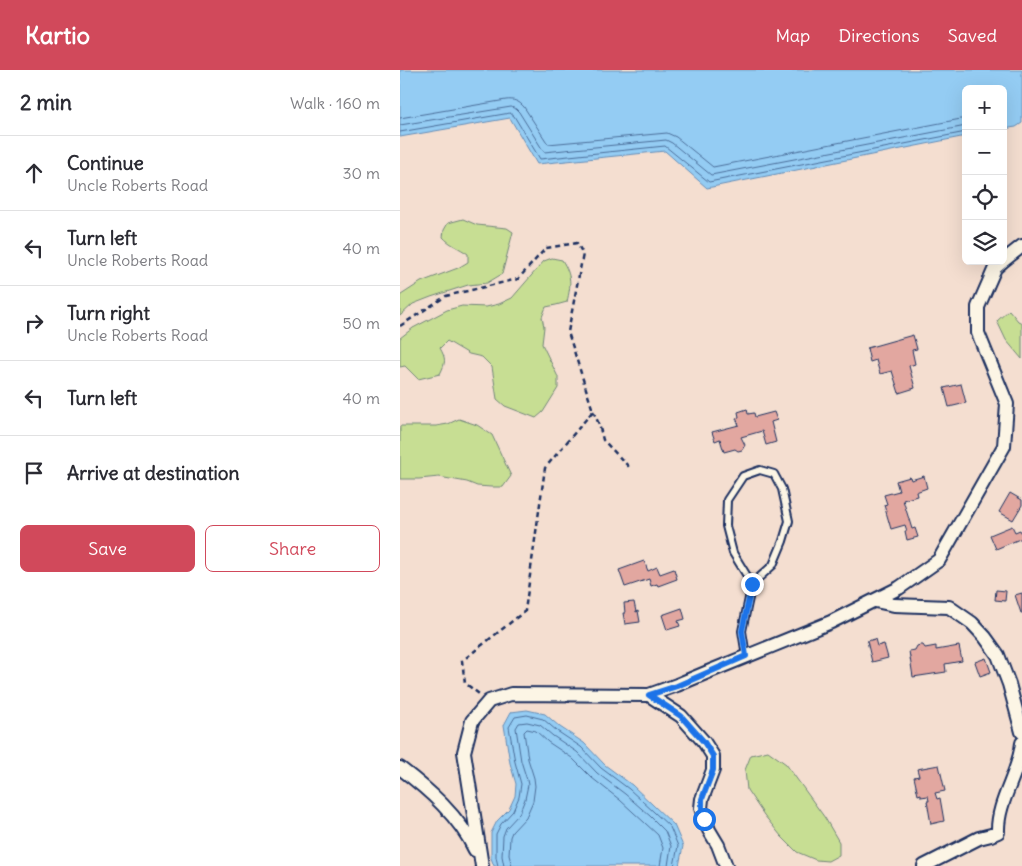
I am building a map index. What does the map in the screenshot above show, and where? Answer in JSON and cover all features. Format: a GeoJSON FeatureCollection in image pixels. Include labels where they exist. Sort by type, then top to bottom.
{"type":"FeatureCollection","features":[{"type":"Feature","properties":{"kind":"street"},"geometry":{"type":"LineString","coordinates":[[1007,258],[1022,246]]}},
{"type":"Feature","properties":{"kind":"street"},"geometry":{"type":"LineString","coordinates":[[482,866],[464,752],[472,721],[489,701],[512,694],[649,695],[677,686],[831,622],[899,588],[939,560],[1004,446],[1008,404],[978,333],[978,307],[995,268],[998,265]]}},
{"type":"Feature","properties":{"kind":"street"},"geometry":{"type":"LineString","coordinates":[[875,601],[904,605],[949,607],[972,623],[986,637],[998,655],[1011,691],[1022,732]]}},
{"type":"Feature","properties":{"kind":"street"},"geometry":{"type":"LineString","coordinates":[[649,695],[681,716],[704,742],[713,756],[713,770],[702,799],[702,808],[709,830],[718,845],[726,866]]}},
{"type":"Feature","properties":{"kind":"street"},"geometry":{"type":"LineString","coordinates":[[924,866],[979,838],[998,832],[998,820],[1015,774],[1022,743]]}},
{"type":"Feature","properties":{"kind":"street"},"geometry":{"type":"LineString","coordinates":[[400,768],[414,778],[457,820],[469,837],[482,866]]}},
{"type":"Feature","properties":{"kind":"lane"},"geometry":{"type":"LineString","coordinates":[[746,656],[742,631],[752,584],[773,565],[783,541],[788,521],[782,489],[774,474],[760,470],[743,476],[726,500],[726,526],[733,553],[752,584]]}},
{"type":"Feature","properties":{"kind":"path"},"geometry":{"type":"LineString","coordinates":[[400,326],[446,296],[518,279],[546,248],[577,243],[582,254],[568,332],[593,411],[599,424],[602,440],[631,468]]}},
{"type":"Feature","properties":{"kind":"path"},"geometry":{"type":"LineString","coordinates":[[489,701],[465,683],[462,660],[525,611],[545,468],[593,411]]}},
{"type":"Feature","properties":{"kind":"green space"},"geometry":{"type":"Polygon","coordinates":[[[463,219],[477,225],[507,228],[513,232],[502,274],[487,283],[468,285],[413,304],[400,316],[401,295],[421,282],[458,268],[468,262],[468,254],[443,237],[448,223],[463,219]]]}},
{"type":"Feature","properties":{"kind":"green space"},"geometry":{"type":"Polygon","coordinates":[[[552,258],[562,260],[570,280],[569,290],[567,302],[546,307],[542,317],[544,327],[542,344],[558,377],[558,388],[543,412],[536,418],[505,406],[497,399],[492,367],[482,357],[469,354],[447,341],[440,348],[444,361],[440,374],[418,379],[405,366],[400,367],[400,338],[413,328],[447,310],[462,306],[486,307],[512,298],[544,261],[552,258]]]}},
{"type":"Feature","properties":{"kind":"green space"},"geometry":{"type":"Polygon","coordinates":[[[1009,310],[1022,323],[1022,359],[1006,340],[997,321],[1009,310]]]}},
{"type":"Feature","properties":{"kind":"green space"},"geometry":{"type":"Polygon","coordinates":[[[459,419],[477,425],[492,435],[511,476],[503,487],[477,486],[467,482],[439,477],[400,479],[400,426],[436,426],[448,424],[459,419]]]}},
{"type":"Feature","properties":{"kind":"green space"},"geometry":{"type":"Polygon","coordinates":[[[768,751],[786,764],[825,818],[839,842],[839,855],[828,861],[816,860],[797,852],[764,815],[747,790],[745,770],[751,755],[768,751]]]}},
{"type":"Feature","properties":{"kind":"water"},"geometry":{"type":"Polygon","coordinates":[[[400,70],[1022,70],[1022,123],[1016,127],[1007,128],[1007,85],[962,85],[962,137],[707,188],[665,151],[537,164],[510,118],[400,137],[400,70]]]}},
{"type":"Feature","properties":{"kind":"water"},"geometry":{"type":"Polygon","coordinates":[[[527,710],[545,714],[584,743],[605,765],[632,785],[674,825],[683,846],[679,866],[494,866],[491,858],[491,833],[497,821],[509,809],[515,796],[516,784],[510,763],[504,725],[511,712],[527,710]]]}},
{"type":"Feature","properties":{"kind":"building"},"geometry":{"type":"Polygon","coordinates":[[[913,335],[917,349],[912,350],[915,364],[909,366],[915,388],[899,393],[892,371],[880,374],[876,360],[870,362],[867,348],[913,335]]]}},
{"type":"Feature","properties":{"kind":"building"},"geometry":{"type":"Polygon","coordinates":[[[961,384],[966,403],[949,407],[944,388],[961,384]]]}},
{"type":"Feature","properties":{"kind":"building"},"geometry":{"type":"Polygon","coordinates":[[[747,409],[748,414],[754,413],[755,417],[774,412],[777,420],[771,422],[776,442],[766,445],[762,431],[741,437],[745,445],[742,450],[738,451],[735,449],[724,452],[720,439],[715,441],[712,432],[739,425],[736,418],[739,417],[738,412],[747,409]]]}},
{"type":"Feature","properties":{"kind":"building"},"geometry":{"type":"Polygon","coordinates":[[[924,476],[927,488],[916,492],[917,496],[903,500],[912,529],[915,528],[918,537],[907,540],[905,525],[891,529],[884,505],[887,504],[884,495],[899,491],[896,481],[910,477],[911,480],[924,476]]]}},
{"type":"Feature","properties":{"kind":"building"},"geometry":{"type":"Polygon","coordinates":[[[1010,493],[1022,500],[1022,505],[1013,520],[999,512],[1010,493]]]}},
{"type":"Feature","properties":{"kind":"building"},"geometry":{"type":"Polygon","coordinates":[[[1012,526],[1015,532],[1020,530],[1022,538],[996,549],[990,535],[1012,526]]]}},
{"type":"Feature","properties":{"kind":"building"},"geometry":{"type":"Polygon","coordinates":[[[644,561],[648,571],[657,567],[660,574],[674,569],[677,579],[658,586],[657,584],[651,586],[649,579],[625,587],[619,570],[644,561]]]}},
{"type":"Feature","properties":{"kind":"building"},"geometry":{"type":"Polygon","coordinates":[[[996,590],[1006,591],[1005,601],[995,600],[996,590]]]}},
{"type":"Feature","properties":{"kind":"building"},"geometry":{"type":"Polygon","coordinates":[[[1022,593],[1022,613],[1021,613],[1015,595],[1022,593]]]}},
{"type":"Feature","properties":{"kind":"building"},"geometry":{"type":"Polygon","coordinates":[[[634,602],[640,622],[625,624],[624,603],[634,602]]]}},
{"type":"Feature","properties":{"kind":"building"},"geometry":{"type":"Polygon","coordinates":[[[682,608],[685,619],[678,621],[680,626],[667,630],[662,615],[682,608]]]}},
{"type":"Feature","properties":{"kind":"building"},"geometry":{"type":"Polygon","coordinates":[[[875,639],[877,646],[884,644],[888,658],[872,662],[867,641],[875,639]]]}},
{"type":"Feature","properties":{"kind":"building"},"geometry":{"type":"Polygon","coordinates":[[[920,645],[923,645],[925,648],[936,646],[936,650],[959,646],[962,661],[945,664],[946,672],[913,677],[909,651],[915,650],[920,645]]]}},
{"type":"Feature","properties":{"kind":"building"},"geometry":{"type":"Polygon","coordinates":[[[986,658],[991,672],[980,676],[975,662],[986,658]]]}},
{"type":"Feature","properties":{"kind":"building"},"geometry":{"type":"Polygon","coordinates":[[[939,765],[945,791],[935,793],[937,799],[940,798],[944,821],[931,824],[927,801],[929,801],[928,796],[921,797],[921,794],[918,795],[914,777],[919,776],[917,769],[939,765]]]}},
{"type":"Feature","properties":{"kind":"route"},"geometry":{"type":"LineString","coordinates":[[704,819],[702,799],[713,770],[713,756],[704,742],[681,716],[649,695],[677,686],[746,656],[742,631],[752,584]]}}]}
